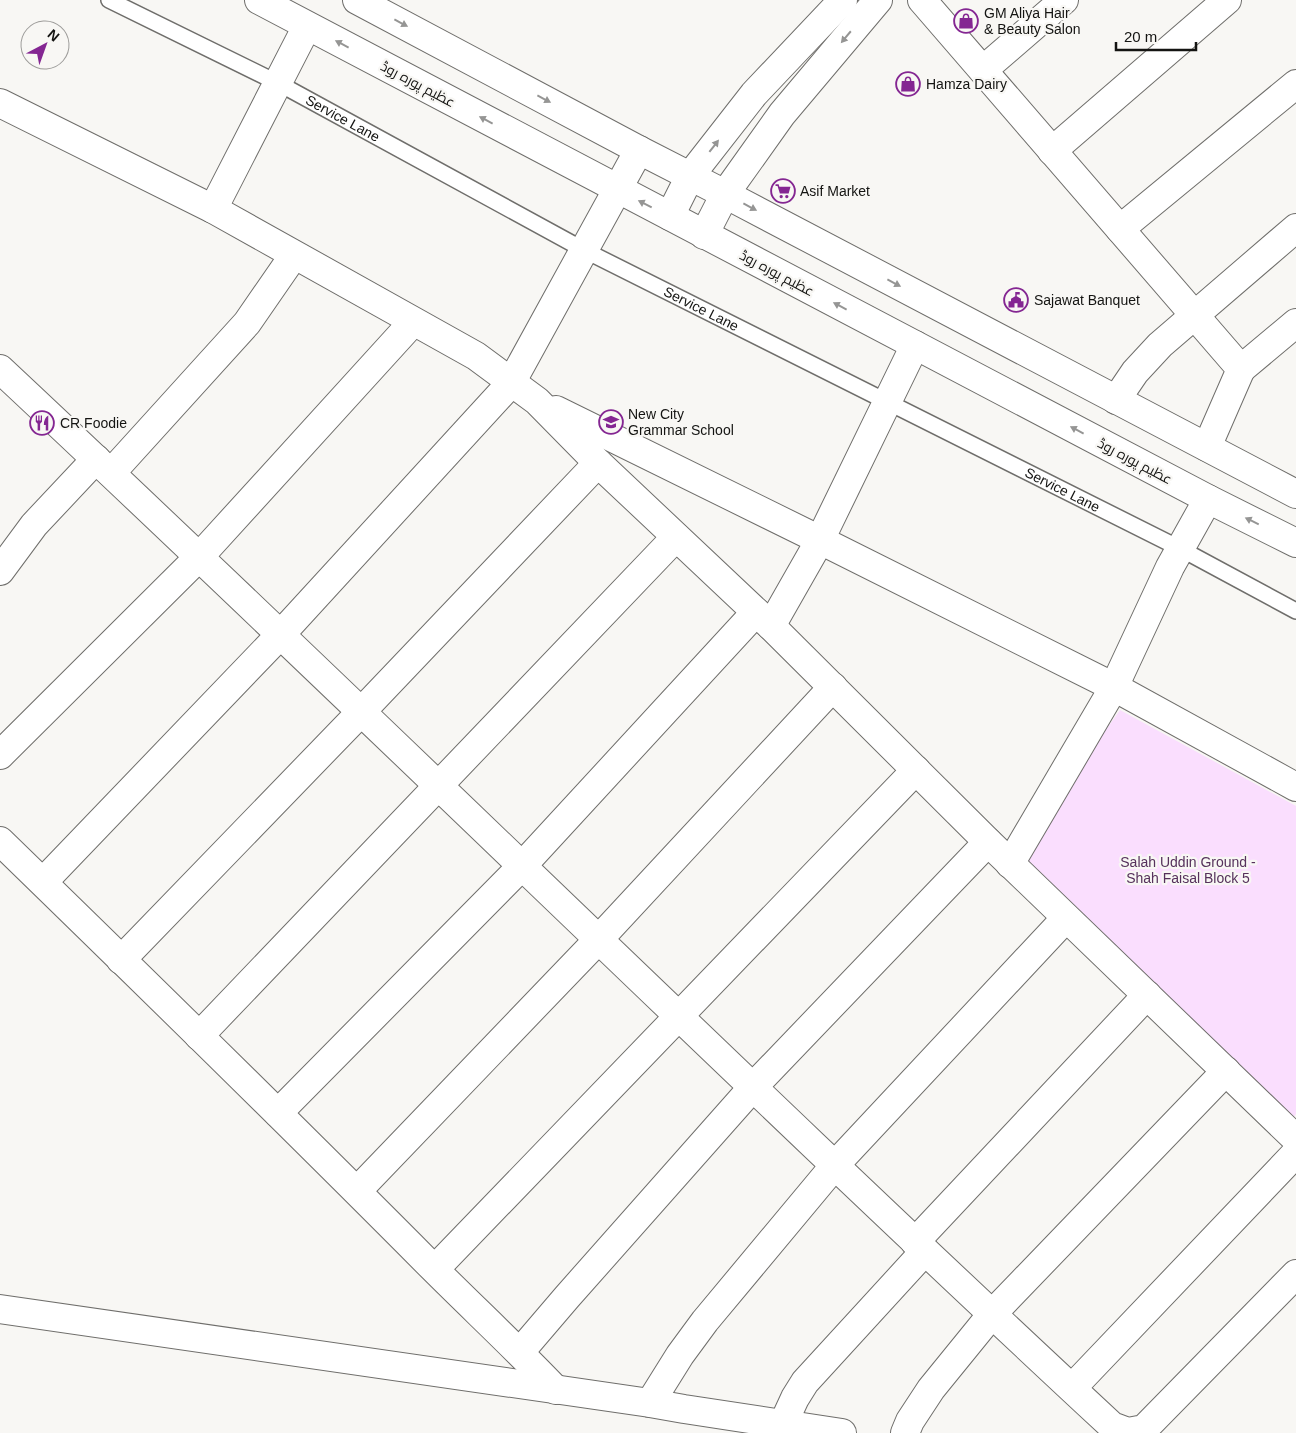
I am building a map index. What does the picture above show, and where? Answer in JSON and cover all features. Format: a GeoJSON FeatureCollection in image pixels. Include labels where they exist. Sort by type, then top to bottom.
{"type":"FeatureCollection","features":[{"type":"Feature","properties":{"kind":"street","name":"عظیم پورہ روڈ"},"geometry":{"type":"LineString","coordinates":[[259,0],[1208,499],[1296,543]]}},
{"type":"Feature","properties":{"kind":"street"},"geometry":{"type":"LineString","coordinates":[[358,0],[639,150],[1296,494]]}},
{"type":"Feature","properties":{"kind":"street"},"geometry":{"type":"LineString","coordinates":[[670,216],[690,176],[754,94],[843,0]]}},
{"type":"Feature","properties":{"kind":"street"},"geometry":{"type":"LineString","coordinates":[[704,235],[725,194],[782,114],[878,0]]}},
{"type":"Feature","properties":{"kind":"street"},"geometry":{"type":"LineString","coordinates":[[922,0],[1241,369]]}},
{"type":"Feature","properties":{"kind":"street"},"geometry":{"type":"LineString","coordinates":[[983,70],[1064,0]]}},
{"type":"Feature","properties":{"kind":"street"},"geometry":{"type":"LineString","coordinates":[[1052,151],[1227,0]]}},
{"type":"Feature","properties":{"kind":"street"},"geometry":{"type":"LineString","coordinates":[[213,209],[307,26]]}},
{"type":"Feature","properties":{"kind":"street"},"geometry":{"type":"LineString","coordinates":[[1120,229],[1296,84]]}},
{"type":"Feature","properties":{"kind":"street"},"geometry":{"type":"LineString","coordinates":[[0,103],[213,209],[476,356],[537,401],[1114,687],[1296,787]]}},
{"type":"Feature","properties":{"kind":"street"},"geometry":{"type":"LineString","coordinates":[[43,882],[281,634],[512,383],[639,150]]}},
{"type":"Feature","properties":{"kind":"street"},"geometry":{"type":"LineString","coordinates":[[1116,400],[1135,372],[1160,345],[1296,228]]}},
{"type":"Feature","properties":{"kind":"street"},"geometry":{"type":"LineString","coordinates":[[0,571],[34,525],[104,466],[248,323],[294,255]]}},
{"type":"Feature","properties":{"kind":"street"},"geometry":{"type":"LineString","coordinates":[[0,755],[200,556],[413,322]]}},
{"type":"Feature","properties":{"kind":"street"},"geometry":{"type":"LineString","coordinates":[[1207,447],[1241,369],[1296,323]]}},
{"type":"Feature","properties":{"kind":"street"},"geometry":{"type":"LineString","coordinates":[[278,1113],[763,619],[820,540],[915,345]]}},
{"type":"Feature","properties":{"kind":"street"},"geometry":{"type":"LineString","coordinates":[[0,369],[200,556],[678,1016],[1112,1426],[1128,1432],[1144,1428],[1296,1274]]}},
{"type":"Feature","properties":{"kind":"street"},"geometry":{"type":"LineString","coordinates":[[537,401],[598,463],[833,687],[1010,864],[1296,1139]]}},
{"type":"Feature","properties":{"kind":"street"},"geometry":{"type":"LineString","coordinates":[[122,960],[362,712],[598,463]]}},
{"type":"Feature","properties":{"kind":"street"},"geometry":{"type":"LineString","coordinates":[[1010,864],[1114,687],[1170,567],[1208,499]]}},
{"type":"Feature","properties":{"kind":"street"},"geometry":{"type":"LineString","coordinates":[[199,1036],[676,537]]}},
{"type":"Feature","properties":{"kind":"street"},"geometry":{"type":"LineString","coordinates":[[357,1191],[599,939],[833,687]]}},
{"type":"Feature","properties":{"kind":"street"},"geometry":{"type":"LineString","coordinates":[[435,1269],[916,770]]}},
{"type":"Feature","properties":{"kind":"street"},"geometry":{"type":"LineString","coordinates":[[0,840],[520,1352],[556,1390]]}},
{"type":"Feature","properties":{"kind":"street"},"geometry":{"type":"LineString","coordinates":[[520,1352],[573,1289],[754,1087],[988,842]]}},
{"type":"Feature","properties":{"kind":"street"},"geometry":{"type":"LineString","coordinates":[[650,1403],[680,1355],[705,1321],[835,1165],[1066,918]]}},
{"type":"Feature","properties":{"kind":"street"},"geometry":{"type":"LineString","coordinates":[[783,1424],[805,1382],[920,1246],[1147,995]]}},
{"type":"Feature","properties":{"kind":"street"},"geometry":{"type":"LineString","coordinates":[[905,1433],[910,1421],[930,1389],[992,1314],[1226,1071]]}},
{"type":"Feature","properties":{"kind":"street"},"geometry":{"type":"LineString","coordinates":[[1072,1388],[1296,1154]]}},
{"type":"Feature","properties":{"kind":"street"},"geometry":{"type":"LineString","coordinates":[[0,1309],[650,1403],[842,1433]]}},
{"type":"Feature","properties":{"kind":"lane","name":"Service Lane"},"geometry":{"type":"LineString","coordinates":[[109,0],[278,83],[584,250],[1181,549],[1296,611]]}},
{"type":"Feature","properties":{"kind":"green space","name":"Salah Uddin Ground - Shah Faisal Block 5"},"geometry":{"type":"Polygon","coordinates":[[[1120,710],[1296,806],[1296,1114],[1293,1118],[1016,855],[1120,710]]]}},
{"type":"Feature","properties":{"kind":"place","name":"GM Aliya Hair & Beauty Salon"},"geometry":{"type":"Point","coordinates":[966,21]}},
{"type":"Feature","properties":{"kind":"place","name":"Hamza Dairy"},"geometry":{"type":"Point","coordinates":[908,84]}},
{"type":"Feature","properties":{"kind":"place","name":"Asif Market"},"geometry":{"type":"Point","coordinates":[783,191]}},
{"type":"Feature","properties":{"kind":"place","name":"Sajawat Banquet"},"geometry":{"type":"Point","coordinates":[1016,300]}},
{"type":"Feature","properties":{"kind":"place","name":"New City Grammar School"},"geometry":{"type":"Point","coordinates":[611,422]}},
{"type":"Feature","properties":{"kind":"place","name":"CR Foodie"},"geometry":{"type":"Point","coordinates":[42,423]}}]}
